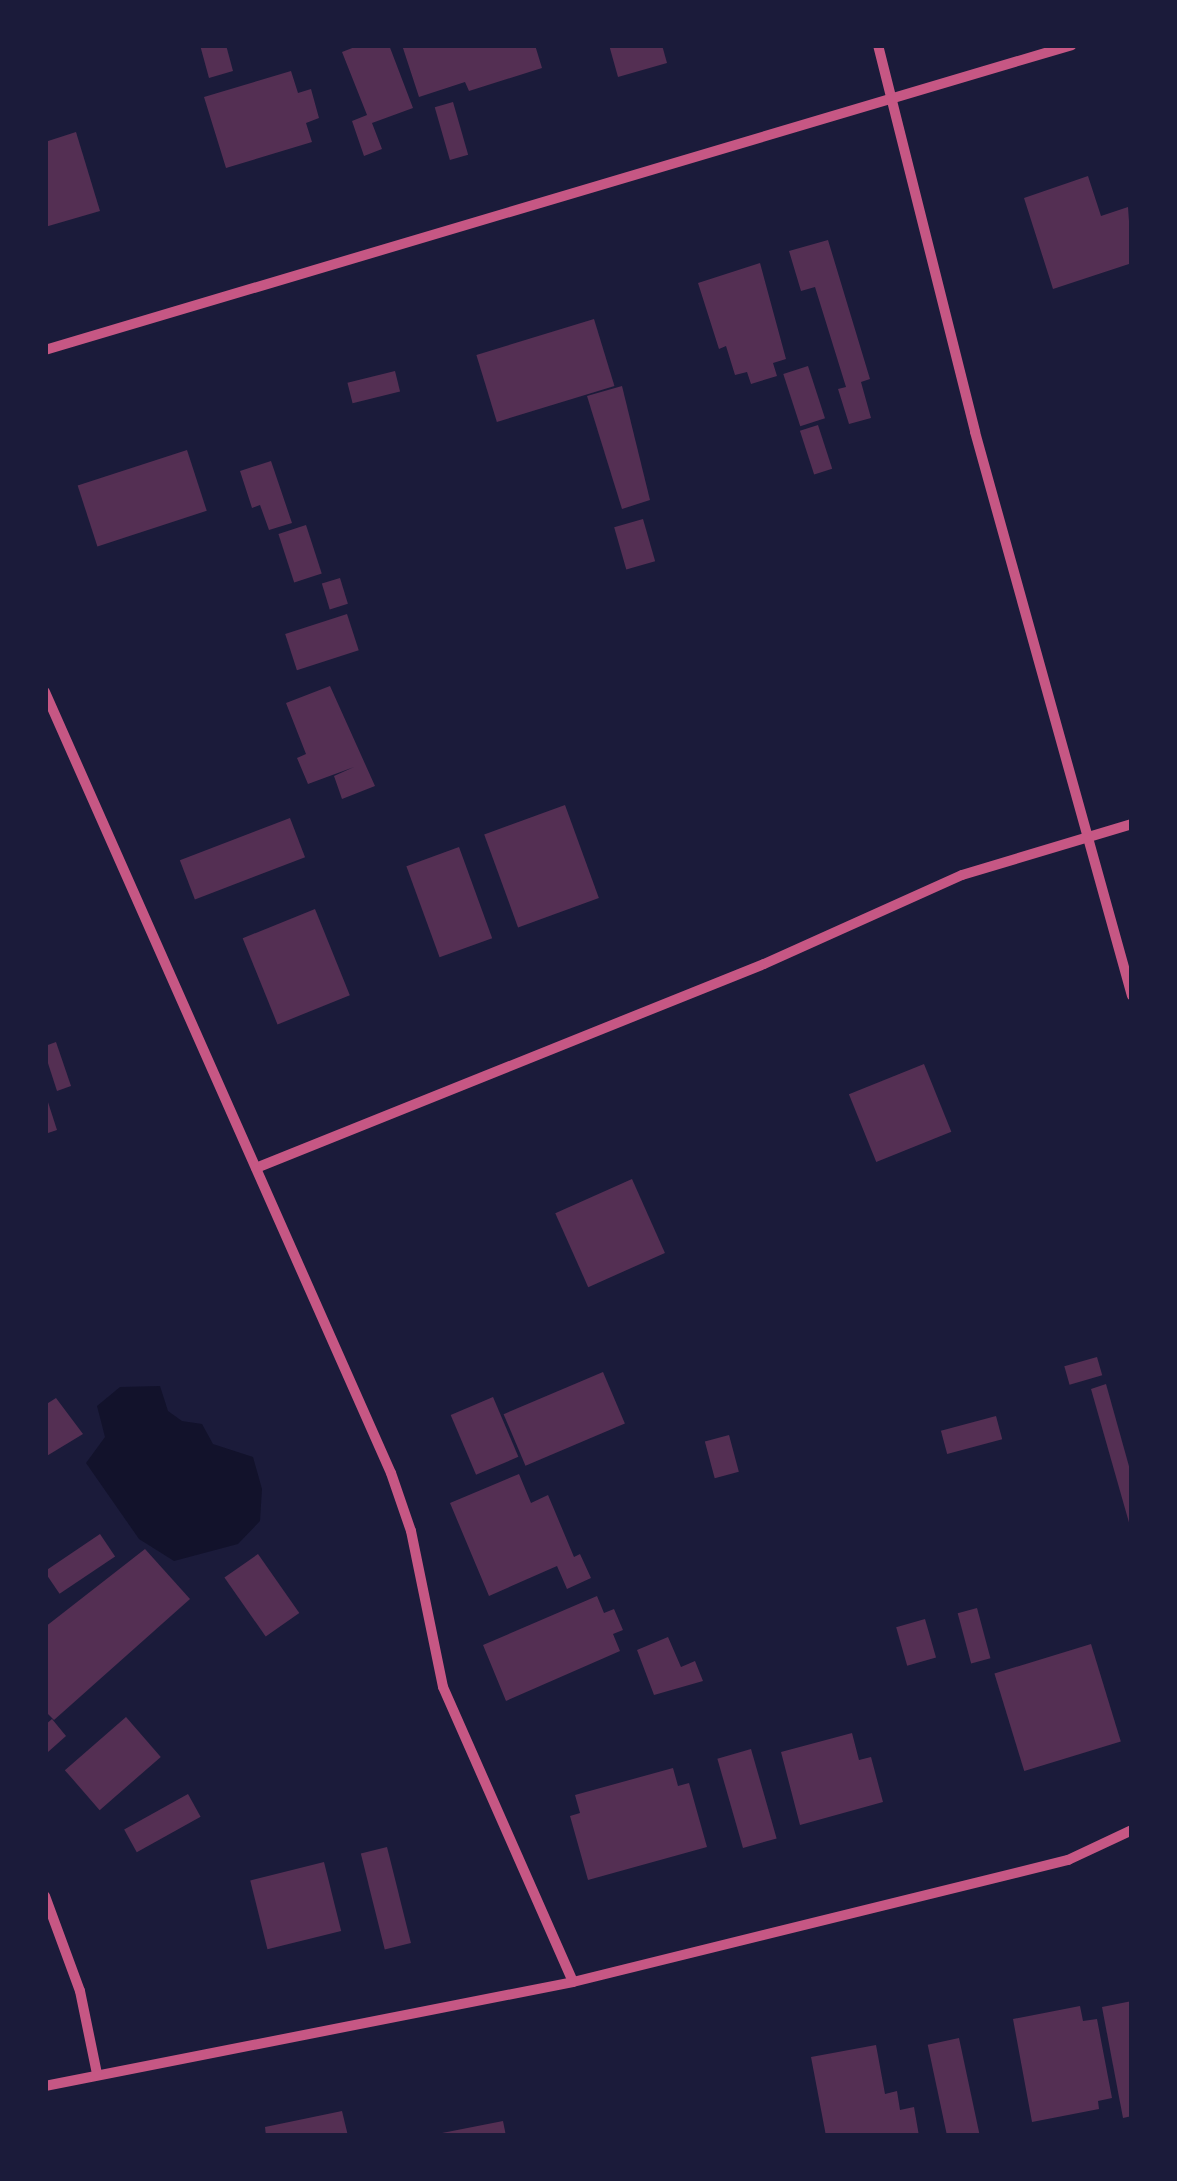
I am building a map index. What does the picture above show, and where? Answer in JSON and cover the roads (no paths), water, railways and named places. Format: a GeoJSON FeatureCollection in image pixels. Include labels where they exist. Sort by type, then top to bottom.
{"type":"FeatureCollection","features":[{"type":"Feature","properties":{"kind":"street"},"geometry":{"type":"LineString","coordinates":[[878,45],[1085,834],[1132,996]]}},
{"type":"Feature","properties":{"kind":"street"},"geometry":{"type":"LineString","coordinates":[[45,350],[891,95],[1072,45]]}},
{"type":"Feature","properties":{"kind":"street"},"geometry":{"type":"LineString","coordinates":[[45,692],[391,1473],[410,1530],[443,1686],[573,1982]]}},
{"type":"Feature","properties":{"kind":"street"},"geometry":{"type":"LineString","coordinates":[[256,1168],[764,964],[962,875],[1085,834],[1132,824]]}},
{"type":"Feature","properties":{"kind":"street"},"geometry":{"type":"LineString","coordinates":[[45,2086],[573,1982],[1068,1860],[1132,1830]]}},
{"type":"Feature","properties":{"kind":"street"},"geometry":{"type":"LineString","coordinates":[[45,1896],[80,1991],[98,2074]]}}]}
